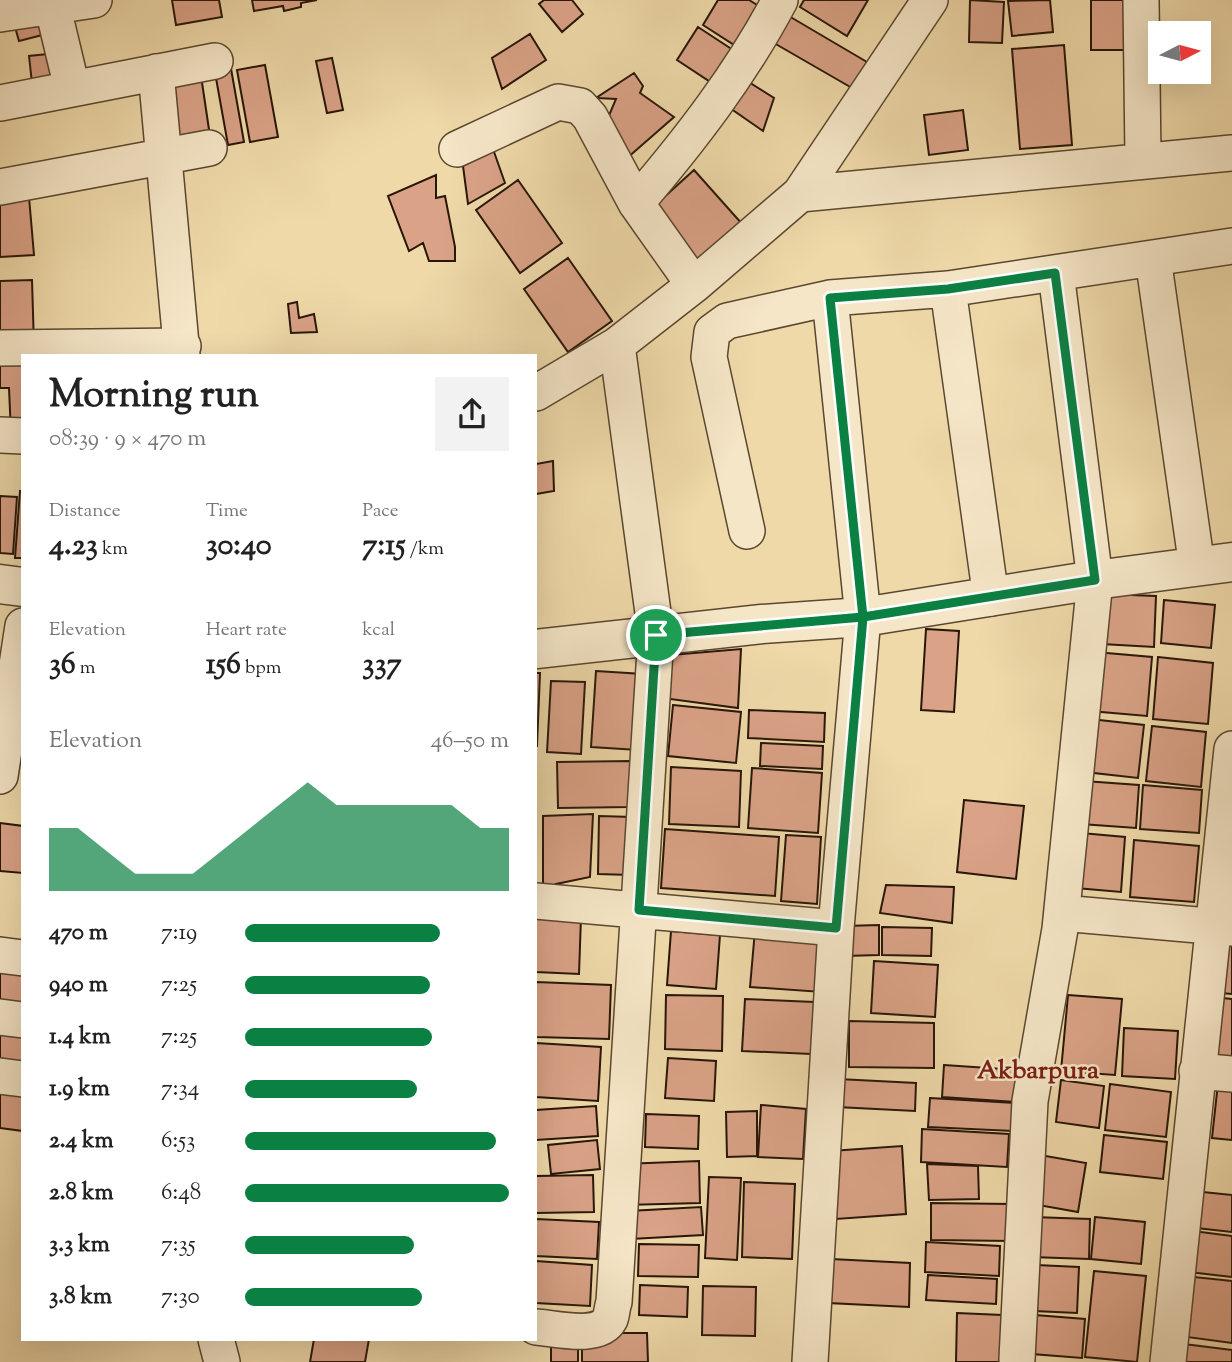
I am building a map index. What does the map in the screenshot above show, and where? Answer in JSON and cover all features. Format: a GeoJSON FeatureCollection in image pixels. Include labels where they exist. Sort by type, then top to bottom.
{"type":"FeatureCollection","features":[{"type":"Feature","properties":{"kind":"street"},"geometry":{"type":"LineString","coordinates":[[0,14],[52,3],[94,0]]}},
{"type":"Feature","properties":{"kind":"street"},"geometry":{"type":"LineString","coordinates":[[636,203],[682,150],[757,42],[780,0]]}},
{"type":"Feature","properties":{"kind":"street"},"geometry":{"type":"LineString","coordinates":[[537,392],[617,345],[694,285],[800,194],[930,0]]}},
{"type":"Feature","properties":{"kind":"street"},"geometry":{"type":"LineString","coordinates":[[1141,0],[1143,159]]}},
{"type":"Feature","properties":{"kind":"street"},"geometry":{"type":"LineString","coordinates":[[52,3],[72,88]]}},
{"type":"Feature","properties":{"kind":"street"},"geometry":{"type":"LineString","coordinates":[[0,103],[215,61]]}},
{"type":"Feature","properties":{"kind":"street"},"geometry":{"type":"LineString","coordinates":[[0,348],[183,350],[156,72]]}},
{"type":"Feature","properties":{"kind":"street"},"geometry":{"type":"LineString","coordinates":[[457,149],[558,102],[570,102],[580,106],[590,117],[636,203],[694,285]]}},
{"type":"Feature","properties":{"kind":"street"},"geometry":{"type":"LineString","coordinates":[[0,187],[209,148]]}},
{"type":"Feature","properties":{"kind":"street"},"geometry":{"type":"LineString","coordinates":[[800,194],[1143,159],[1232,153]]}},
{"type":"Feature","properties":{"kind":"street"},"geometry":{"type":"LineString","coordinates":[[747,531],[709,357],[712,332],[727,321],[830,298],[948,289],[1232,246]]}},
{"type":"Feature","properties":{"kind":"street"},"geometry":{"type":"LineString","coordinates":[[537,649],[656,635],[863,617],[1215,564],[1153,258]]}},
{"type":"Feature","properties":{"kind":"street"},"geometry":{"type":"LineString","coordinates":[[1017,1359],[1030,1101],[1062,913],[1095,580],[1055,273]]}},
{"type":"Feature","properties":{"kind":"street"},"geometry":{"type":"LineString","coordinates":[[948,289],[991,598]]}},
{"type":"Feature","properties":{"kind":"street"},"geometry":{"type":"LineString","coordinates":[[810,1362],[836,928],[863,617],[830,298]]}},
{"type":"Feature","properties":{"kind":"street"},"geometry":{"type":"LineString","coordinates":[[537,1327],[582,1331],[600,1328],[610,1320],[614,1302],[656,635],[617,345]]}},
{"type":"Feature","properties":{"kind":"street"},"geometry":{"type":"LineString","coordinates":[[0,435],[21,436]]}},
{"type":"Feature","properties":{"kind":"street"},"geometry":{"type":"LineString","coordinates":[[0,584],[21,587]]}},
{"type":"Feature","properties":{"kind":"street"},"geometry":{"type":"LineString","coordinates":[[0,776],[21,639]]}},
{"type":"Feature","properties":{"kind":"street"},"geometry":{"type":"LineString","coordinates":[[1168,1362],[1197,1072],[1222,927],[1232,749]]}},
{"type":"Feature","properties":{"kind":"street"},"geometry":{"type":"LineString","coordinates":[[0,785],[21,788]]}},
{"type":"Feature","properties":{"kind":"street"},"geometry":{"type":"LineString","coordinates":[[537,901],[836,928]]}},
{"type":"Feature","properties":{"kind":"street"},"geometry":{"type":"LineString","coordinates":[[1062,913],[1222,927]]}},
{"type":"Feature","properties":{"kind":"street"},"geometry":{"type":"LineString","coordinates":[[0,956],[21,958]]}},
{"type":"Feature","properties":{"kind":"street"},"geometry":{"type":"LineString","coordinates":[[0,1017],[21,1020]]}},
{"type":"Feature","properties":{"kind":"street"},"geometry":{"type":"LineString","coordinates":[[1197,1072],[1232,1074]]}},
{"type":"Feature","properties":{"kind":"street"},"geometry":{"type":"LineString","coordinates":[[0,1076],[21,1079]]}},
{"type":"Feature","properties":{"kind":"street"},"geometry":{"type":"LineString","coordinates":[[217,1341],[222,1362]]}},
{"type":"Feature","properties":{"kind":"building"},"geometry":{"type":"Polygon","coordinates":[[[172,0],[219,0],[222,17],[176,25],[172,0]]]}},
{"type":"Feature","properties":{"kind":"building"},"geometry":{"type":"Polygon","coordinates":[[[252,0],[317,0],[301,3],[301,7],[284,11],[283,6],[254,11],[252,0]]]}},
{"type":"Feature","properties":{"kind":"building"},"geometry":{"type":"Polygon","coordinates":[[[544,0],[572,0],[583,14],[562,32],[539,4],[544,0]]]}},
{"type":"Feature","properties":{"kind":"building"},"geometry":{"type":"Polygon","coordinates":[[[718,0],[749,0],[767,11],[742,50],[703,25],[718,0]]]}},
{"type":"Feature","properties":{"kind":"building"},"geometry":{"type":"Polygon","coordinates":[[[804,0],[868,0],[847,36],[800,7],[804,0]]]}},
{"type":"Feature","properties":{"kind":"building"},"geometry":{"type":"Polygon","coordinates":[[[970,0],[1004,2],[1002,43],[969,42],[970,0]]]}},
{"type":"Feature","properties":{"kind":"building"},"geometry":{"type":"Polygon","coordinates":[[[1050,0],[1053,32],[1012,36],[1008,1],[1050,0]]]}},
{"type":"Feature","properties":{"kind":"building"},"geometry":{"type":"Polygon","coordinates":[[[1091,0],[1136,0],[1136,50],[1091,50],[1091,0]]]}},
{"type":"Feature","properties":{"kind":"building"},"geometry":{"type":"Polygon","coordinates":[[[43,11],[50,33],[19,41],[13,20],[43,11]]]}},
{"type":"Feature","properties":{"kind":"building"},"geometry":{"type":"Polygon","coordinates":[[[782,12],[867,62],[852,88],[767,39],[782,12]]]}},
{"type":"Feature","properties":{"kind":"building"},"geometry":{"type":"Polygon","coordinates":[[[698,27],[733,50],[712,83],[677,60],[698,27]]]}},
{"type":"Feature","properties":{"kind":"building"},"geometry":{"type":"Polygon","coordinates":[[[530,34],[546,60],[502,89],[492,58],[530,34]]]}},
{"type":"Feature","properties":{"kind":"building"},"geometry":{"type":"Polygon","coordinates":[[[1064,45],[1072,145],[1020,149],[1012,49],[1064,45]]]}},
{"type":"Feature","properties":{"kind":"building"},"geometry":{"type":"Polygon","coordinates":[[[57,53],[61,88],[33,92],[29,56],[57,53]]]}},
{"type":"Feature","properties":{"kind":"building"},"geometry":{"type":"Polygon","coordinates":[[[332,58],[343,110],[327,113],[316,61],[332,58]]]}},
{"type":"Feature","properties":{"kind":"building"},"geometry":{"type":"Polygon","coordinates":[[[230,63],[244,142],[228,145],[214,67],[230,63]]]}},
{"type":"Feature","properties":{"kind":"building"},"geometry":{"type":"Polygon","coordinates":[[[265,65],[278,137],[250,142],[237,70],[265,65]]]}},
{"type":"Feature","properties":{"kind":"building"},"geometry":{"type":"Polygon","coordinates":[[[200,69],[211,143],[172,149],[161,75],[200,69]]]}},
{"type":"Feature","properties":{"kind":"building"},"geometry":{"type":"Polygon","coordinates":[[[634,73],[643,86],[640,93],[674,117],[626,159],[605,125],[616,99],[596,98],[634,73]]]}},
{"type":"Feature","properties":{"kind":"building"},"geometry":{"type":"Polygon","coordinates":[[[744,79],[774,98],[763,131],[727,106],[744,79]]]}},
{"type":"Feature","properties":{"kind":"building"},"geometry":{"type":"Polygon","coordinates":[[[963,110],[968,150],[929,155],[924,115],[963,110]]]}},
{"type":"Feature","properties":{"kind":"building"},"geometry":{"type":"Polygon","coordinates":[[[493,149],[505,183],[468,204],[463,166],[493,149]]]}},
{"type":"Feature","properties":{"kind":"building"},"geometry":{"type":"Polygon","coordinates":[[[694,170],[743,225],[698,265],[650,210],[694,170]]]}},
{"type":"Feature","properties":{"kind":"building"},"geometry":{"type":"Polygon","coordinates":[[[436,175],[436,198],[445,196],[455,247],[455,261],[429,261],[423,243],[409,251],[388,196],[436,175]]]}},
{"type":"Feature","properties":{"kind":"building"},"geometry":{"type":"Polygon","coordinates":[[[518,180],[562,243],[520,273],[476,210],[518,180]]]}},
{"type":"Feature","properties":{"kind":"building"},"geometry":{"type":"Polygon","coordinates":[[[29,197],[34,255],[0,257],[0,201],[29,197]]]}},
{"type":"Feature","properties":{"kind":"building"},"geometry":{"type":"Polygon","coordinates":[[[568,258],[612,321],[568,352],[524,289],[568,258]]]}},
{"type":"Feature","properties":{"kind":"building"},"geometry":{"type":"Polygon","coordinates":[[[32,280],[34,346],[0,346],[0,281],[32,280]]]}},
{"type":"Feature","properties":{"kind":"building"},"geometry":{"type":"Polygon","coordinates":[[[297,302],[299,318],[314,314],[317,332],[291,333],[288,304],[297,302]]]}},
{"type":"Feature","properties":{"kind":"building"},"geometry":{"type":"Polygon","coordinates":[[[0,353],[21,355],[21,433],[11,433],[9,388],[0,388],[0,353]]]}},
{"type":"Feature","properties":{"kind":"building"},"geometry":{"type":"Polygon","coordinates":[[[553,461],[554,491],[537,494],[537,464],[553,461]]]}},
{"type":"Feature","properties":{"kind":"building"},"geometry":{"type":"Polygon","coordinates":[[[20,491],[21,558],[15,558],[20,491]]]}},
{"type":"Feature","properties":{"kind":"building"},"geometry":{"type":"Polygon","coordinates":[[[0,496],[17,497],[13,554],[0,553],[0,496]]]}},
{"type":"Feature","properties":{"kind":"building"},"geometry":{"type":"Polygon","coordinates":[[[1104,594],[1156,596],[1154,647],[1102,644],[1104,594]]]}},
{"type":"Feature","properties":{"kind":"building"},"geometry":{"type":"Polygon","coordinates":[[[1164,600],[1215,605],[1211,648],[1161,643],[1164,600]]]}},
{"type":"Feature","properties":{"kind":"building"},"geometry":{"type":"Polygon","coordinates":[[[926,629],[959,631],[954,712],[921,710],[926,629]]]}},
{"type":"Feature","properties":{"kind":"building"},"geometry":{"type":"Polygon","coordinates":[[[741,649],[738,708],[655,697],[659,656],[741,649]]]}},
{"type":"Feature","properties":{"kind":"building"},"geometry":{"type":"Polygon","coordinates":[[[1095,652],[1152,657],[1147,716],[1090,711],[1095,652]]]}},
{"type":"Feature","properties":{"kind":"building"},"geometry":{"type":"Polygon","coordinates":[[[1158,657],[1213,663],[1208,724],[1153,719],[1158,657]]]}},
{"type":"Feature","properties":{"kind":"building"},"geometry":{"type":"Polygon","coordinates":[[[596,671],[643,674],[638,750],[591,747],[596,671]]]}},
{"type":"Feature","properties":{"kind":"building"},"geometry":{"type":"Polygon","coordinates":[[[537,673],[540,673],[537,746],[537,673]]]}},
{"type":"Feature","properties":{"kind":"building"},"geometry":{"type":"Polygon","coordinates":[[[551,681],[585,682],[581,754],[547,752],[551,681]]]}},
{"type":"Feature","properties":{"kind":"building"},"geometry":{"type":"Polygon","coordinates":[[[673,705],[741,712],[736,763],[668,756],[673,705]]]}},
{"type":"Feature","properties":{"kind":"building"},"geometry":{"type":"Polygon","coordinates":[[[749,710],[825,713],[824,742],[748,738],[749,710]]]}},
{"type":"Feature","properties":{"kind":"building"},"geometry":{"type":"Polygon","coordinates":[[[1090,719],[1144,725],[1138,778],[1085,772],[1090,719]]]}},
{"type":"Feature","properties":{"kind":"building"},"geometry":{"type":"Polygon","coordinates":[[[1152,726],[1206,732],[1201,787],[1146,781],[1152,726]]]}},
{"type":"Feature","properties":{"kind":"building"},"geometry":{"type":"Polygon","coordinates":[[[761,743],[823,746],[822,769],[760,766],[761,743]]]}},
{"type":"Feature","properties":{"kind":"building"},"geometry":{"type":"Polygon","coordinates":[[[630,761],[630,807],[558,808],[557,762],[630,761]]]}},
{"type":"Feature","properties":{"kind":"building"},"geometry":{"type":"Polygon","coordinates":[[[671,767],[741,771],[739,827],[669,824],[671,767]]]}},
{"type":"Feature","properties":{"kind":"building"},"geometry":{"type":"Polygon","coordinates":[[[752,768],[822,773],[818,833],[748,828],[752,768]]]}},
{"type":"Feature","properties":{"kind":"building"},"geometry":{"type":"Polygon","coordinates":[[[1084,781],[1139,785],[1136,828],[1081,824],[1084,781]]]}},
{"type":"Feature","properties":{"kind":"building"},"geometry":{"type":"Polygon","coordinates":[[[1143,785],[1202,790],[1199,833],[1140,829],[1143,785]]]}},
{"type":"Feature","properties":{"kind":"building"},"geometry":{"type":"Polygon","coordinates":[[[964,800],[1024,806],[1016,879],[957,872],[964,800]]]}},
{"type":"Feature","properties":{"kind":"building"},"geometry":{"type":"Polygon","coordinates":[[[593,814],[590,877],[556,884],[559,889],[543,886],[543,816],[593,814]]]}},
{"type":"Feature","properties":{"kind":"building"},"geometry":{"type":"Polygon","coordinates":[[[599,816],[632,817],[631,875],[598,874],[599,816]]]}},
{"type":"Feature","properties":{"kind":"building"},"geometry":{"type":"Polygon","coordinates":[[[0,823],[21,826],[21,873],[0,871],[0,823]]]}},
{"type":"Feature","properties":{"kind":"building"},"geometry":{"type":"Polygon","coordinates":[[[665,829],[779,837],[775,896],[661,888],[665,829]]]}},
{"type":"Feature","properties":{"kind":"building"},"geometry":{"type":"Polygon","coordinates":[[[1081,833],[1125,837],[1121,892],[1076,888],[1081,833]]]}},
{"type":"Feature","properties":{"kind":"building"},"geometry":{"type":"Polygon","coordinates":[[[786,835],[821,837],[817,904],[781,901],[786,835]]]}},
{"type":"Feature","properties":{"kind":"building"},"geometry":{"type":"Polygon","coordinates":[[[1134,840],[1199,846],[1194,902],[1130,897],[1134,840]]]}},
{"type":"Feature","properties":{"kind":"building"},"geometry":{"type":"Polygon","coordinates":[[[886,885],[954,887],[952,923],[880,913],[886,885]]]}},
{"type":"Feature","properties":{"kind":"building"},"geometry":{"type":"Polygon","coordinates":[[[537,914],[581,917],[579,974],[537,972],[537,914]]]}},
{"type":"Feature","properties":{"kind":"building"},"geometry":{"type":"Polygon","coordinates":[[[879,925],[879,955],[845,956],[844,926],[879,925]]]}},
{"type":"Feature","properties":{"kind":"building"},"geometry":{"type":"Polygon","coordinates":[[[882,927],[932,928],[931,956],[882,955],[882,927]]]}},
{"type":"Feature","properties":{"kind":"building"},"geometry":{"type":"Polygon","coordinates":[[[755,930],[827,936],[822,992],[750,987],[755,930]]]}},
{"type":"Feature","properties":{"kind":"building"},"geometry":{"type":"Polygon","coordinates":[[[671,931],[720,935],[716,989],[667,985],[671,931]]]}},
{"type":"Feature","properties":{"kind":"building"},"geometry":{"type":"Polygon","coordinates":[[[1232,933],[1232,994],[1210,992],[1232,933]]]}},
{"type":"Feature","properties":{"kind":"building"},"geometry":{"type":"Polygon","coordinates":[[[874,961],[938,965],[935,1017],[871,1013],[874,961]]]}},
{"type":"Feature","properties":{"kind":"building"},"geometry":{"type":"Polygon","coordinates":[[[0,963],[21,966],[21,1018],[0,1015],[0,963]]]}},
{"type":"Feature","properties":{"kind":"building"},"geometry":{"type":"Polygon","coordinates":[[[537,982],[611,985],[609,1039],[537,1037],[537,982]]]}},
{"type":"Feature","properties":{"kind":"building"},"geometry":{"type":"Polygon","coordinates":[[[666,995],[723,996],[722,1051],[665,1049],[666,995]]]}},
{"type":"Feature","properties":{"kind":"building"},"geometry":{"type":"Polygon","coordinates":[[[1068,995],[1122,999],[1115,1075],[1061,1071],[1068,995]]]}},
{"type":"Feature","properties":{"kind":"building"},"geometry":{"type":"Polygon","coordinates":[[[1213,997],[1232,999],[1232,1060],[1206,1056],[1213,997]]]}},
{"type":"Feature","properties":{"kind":"building"},"geometry":{"type":"Polygon","coordinates":[[[745,999],[814,1002],[811,1054],[742,1051],[745,999]]]}},
{"type":"Feature","properties":{"kind":"building"},"geometry":{"type":"Polygon","coordinates":[[[849,1021],[934,1023],[934,1068],[849,1067],[849,1021]]]}},
{"type":"Feature","properties":{"kind":"building"},"geometry":{"type":"Polygon","coordinates":[[[0,1024],[21,1026],[21,1076],[0,1073],[0,1024]]]}},
{"type":"Feature","properties":{"kind":"building"},"geometry":{"type":"Polygon","coordinates":[[[1124,1028],[1178,1031],[1175,1079],[1122,1076],[1124,1028]]]}},
{"type":"Feature","properties":{"kind":"building"},"geometry":{"type":"Polygon","coordinates":[[[537,1043],[601,1047],[598,1101],[537,1097],[537,1043]]]}},
{"type":"Feature","properties":{"kind":"building"},"geometry":{"type":"Polygon","coordinates":[[[668,1058],[716,1061],[714,1101],[665,1098],[668,1058]]]}},
{"type":"Feature","properties":{"kind":"building"},"geometry":{"type":"Polygon","coordinates":[[[944,1065],[1018,1070],[1016,1102],[942,1097],[944,1065]]]}},
{"type":"Feature","properties":{"kind":"building"},"geometry":{"type":"Polygon","coordinates":[[[1219,1074],[1232,1076],[1232,1140],[1212,1138],[1219,1074]]]}},
{"type":"Feature","properties":{"kind":"building"},"geometry":{"type":"Polygon","coordinates":[[[838,1079],[916,1083],[915,1111],[837,1107],[838,1079]]]}},
{"type":"Feature","properties":{"kind":"building"},"geometry":{"type":"Polygon","coordinates":[[[1061,1080],[1104,1086],[1099,1128],[1056,1122],[1061,1080]]]}},
{"type":"Feature","properties":{"kind":"building"},"geometry":{"type":"Polygon","coordinates":[[[1110,1084],[1171,1092],[1166,1137],[1105,1130],[1110,1084]]]}},
{"type":"Feature","properties":{"kind":"building"},"geometry":{"type":"Polygon","coordinates":[[[0,1085],[21,1088],[21,1131],[0,1128],[0,1085]]]}},
{"type":"Feature","properties":{"kind":"building"},"geometry":{"type":"Polygon","coordinates":[[[930,1098],[1015,1103],[1013,1131],[928,1127],[930,1098]]]}},
{"type":"Feature","properties":{"kind":"building"},"geometry":{"type":"Polygon","coordinates":[[[761,1105],[806,1109],[803,1159],[758,1157],[761,1105]]]}},
{"type":"Feature","properties":{"kind":"building"},"geometry":{"type":"Polygon","coordinates":[[[596,1106],[598,1136],[537,1140],[537,1110],[596,1106]]]}},
{"type":"Feature","properties":{"kind":"building"},"geometry":{"type":"Polygon","coordinates":[[[757,1111],[757,1156],[727,1157],[726,1112],[757,1111]]]}},
{"type":"Feature","properties":{"kind":"building"},"geometry":{"type":"Polygon","coordinates":[[[646,1114],[699,1116],[698,1149],[645,1147],[646,1114]]]}},
{"type":"Feature","properties":{"kind":"building"},"geometry":{"type":"Polygon","coordinates":[[[922,1129],[1009,1134],[1007,1167],[921,1162],[922,1129]]]}},
{"type":"Feature","properties":{"kind":"building"},"geometry":{"type":"Polygon","coordinates":[[[1104,1135],[1167,1142],[1163,1179],[1100,1172],[1104,1135]]]}},
{"type":"Feature","properties":{"kind":"building"},"geometry":{"type":"Polygon","coordinates":[[[597,1140],[600,1169],[551,1174],[548,1145],[597,1140]]]}},
{"type":"Feature","properties":{"kind":"building"},"geometry":{"type":"Polygon","coordinates":[[[902,1146],[906,1214],[836,1219],[831,1151],[902,1146]]]}},
{"type":"Feature","properties":{"kind":"building"},"geometry":{"type":"Polygon","coordinates":[[[1034,1154],[1086,1163],[1078,1212],[1027,1203],[1034,1154]]]}},
{"type":"Feature","properties":{"kind":"building"},"geometry":{"type":"Polygon","coordinates":[[[699,1161],[700,1203],[625,1205],[623,1164],[699,1161]]]}},
{"type":"Feature","properties":{"kind":"building"},"geometry":{"type":"Polygon","coordinates":[[[927,1164],[978,1166],[979,1199],[929,1200],[927,1164]]]}},
{"type":"Feature","properties":{"kind":"building"},"geometry":{"type":"Polygon","coordinates":[[[593,1175],[594,1212],[537,1213],[537,1176],[593,1175]]]}},
{"type":"Feature","properties":{"kind":"building"},"geometry":{"type":"Polygon","coordinates":[[[709,1177],[741,1178],[737,1260],[705,1258],[709,1177]]]}},
{"type":"Feature","properties":{"kind":"building"},"geometry":{"type":"Polygon","coordinates":[[[744,1182],[795,1184],[792,1259],[742,1257],[744,1182]]]}},
{"type":"Feature","properties":{"kind":"building"},"geometry":{"type":"Polygon","coordinates":[[[1193,1191],[1232,1195],[1232,1232],[1188,1227],[1193,1191]]]}},
{"type":"Feature","properties":{"kind":"building"},"geometry":{"type":"Polygon","coordinates":[[[931,1203],[1012,1204],[1012,1241],[931,1240],[931,1203]]]}},
{"type":"Feature","properties":{"kind":"building"},"geometry":{"type":"Polygon","coordinates":[[[701,1207],[703,1235],[631,1239],[629,1211],[701,1207]]]}},
{"type":"Feature","properties":{"kind":"building"},"geometry":{"type":"Polygon","coordinates":[[[1033,1217],[1090,1219],[1089,1259],[1031,1257],[1033,1217]]]}},
{"type":"Feature","properties":{"kind":"building"},"geometry":{"type":"Polygon","coordinates":[[[1095,1217],[1145,1222],[1141,1264],[1091,1259],[1095,1217]]]}},
{"type":"Feature","properties":{"kind":"building"},"geometry":{"type":"Polygon","coordinates":[[[537,1219],[599,1222],[597,1259],[537,1256],[537,1219]]]}},
{"type":"Feature","properties":{"kind":"building"},"geometry":{"type":"Polygon","coordinates":[[[1193,1231],[1232,1236],[1232,1277],[1189,1272],[1193,1231]]]}},
{"type":"Feature","properties":{"kind":"building"},"geometry":{"type":"Polygon","coordinates":[[[926,1242],[1000,1246],[999,1276],[925,1272],[926,1242]]]}},
{"type":"Feature","properties":{"kind":"building"},"geometry":{"type":"Polygon","coordinates":[[[639,1244],[699,1245],[698,1277],[638,1276],[639,1244]]]}},
{"type":"Feature","properties":{"kind":"building"},"geometry":{"type":"Polygon","coordinates":[[[831,1259],[910,1263],[909,1307],[828,1303],[831,1259]]]}},
{"type":"Feature","properties":{"kind":"building"},"geometry":{"type":"Polygon","coordinates":[[[537,1261],[592,1265],[590,1306],[537,1303],[537,1261]]]}},
{"type":"Feature","properties":{"kind":"building"},"geometry":{"type":"Polygon","coordinates":[[[1036,1265],[1079,1267],[1077,1313],[1034,1311],[1036,1265]]]}},
{"type":"Feature","properties":{"kind":"building"},"geometry":{"type":"Polygon","coordinates":[[[1094,1271],[1146,1276],[1137,1362],[1085,1357],[1094,1271]]]}},
{"type":"Feature","properties":{"kind":"building"},"geometry":{"type":"Polygon","coordinates":[[[928,1275],[997,1279],[996,1304],[926,1300],[928,1275]]]}},
{"type":"Feature","properties":{"kind":"building"},"geometry":{"type":"Polygon","coordinates":[[[1194,1277],[1232,1281],[1232,1343],[1187,1337],[1194,1277]]]}},
{"type":"Feature","properties":{"kind":"building"},"geometry":{"type":"Polygon","coordinates":[[[640,1285],[688,1287],[687,1317],[639,1315],[640,1285]]]}},
{"type":"Feature","properties":{"kind":"building"},"geometry":{"type":"Polygon","coordinates":[[[703,1286],[756,1287],[755,1336],[702,1335],[703,1286]]]}},
{"type":"Feature","properties":{"kind":"building"},"geometry":{"type":"Polygon","coordinates":[[[957,1313],[1002,1315],[1000,1362],[956,1362],[957,1313]]]}},
{"type":"Feature","properties":{"kind":"building"},"geometry":{"type":"Polygon","coordinates":[[[1035,1315],[1085,1319],[1082,1358],[1032,1354],[1035,1315]]]}},
{"type":"Feature","properties":{"kind":"building"},"geometry":{"type":"Polygon","coordinates":[[[582,1333],[647,1333],[648,1362],[582,1362],[582,1333]]]}},
{"type":"Feature","properties":{"kind":"building"},"geometry":{"type":"Polygon","coordinates":[[[551,1337],[578,1337],[578,1362],[551,1362],[551,1337]]]}},
{"type":"Feature","properties":{"kind":"building"},"geometry":{"type":"Polygon","coordinates":[[[314,1341],[369,1341],[365,1362],[310,1362],[314,1341]]]}},
{"type":"Feature","properties":{"kind":"building"},"geometry":{"type":"Polygon","coordinates":[[[1184,1344],[1232,1350],[1232,1362],[1182,1362],[1184,1344]]]}},
{"type":"Feature","properties":{"kind":"district","name":"Akbarpura"},"geometry":{"type":"Point","coordinates":[1038,1069]}},
{"type":"Feature","properties":{"kind":"route"},"geometry":{"type":"LineString","coordinates":[[656,635],[639,910],[836,928],[863,617],[830,298],[948,289],[1055,273],[1095,580],[863,617],[656,635]]}}]}
